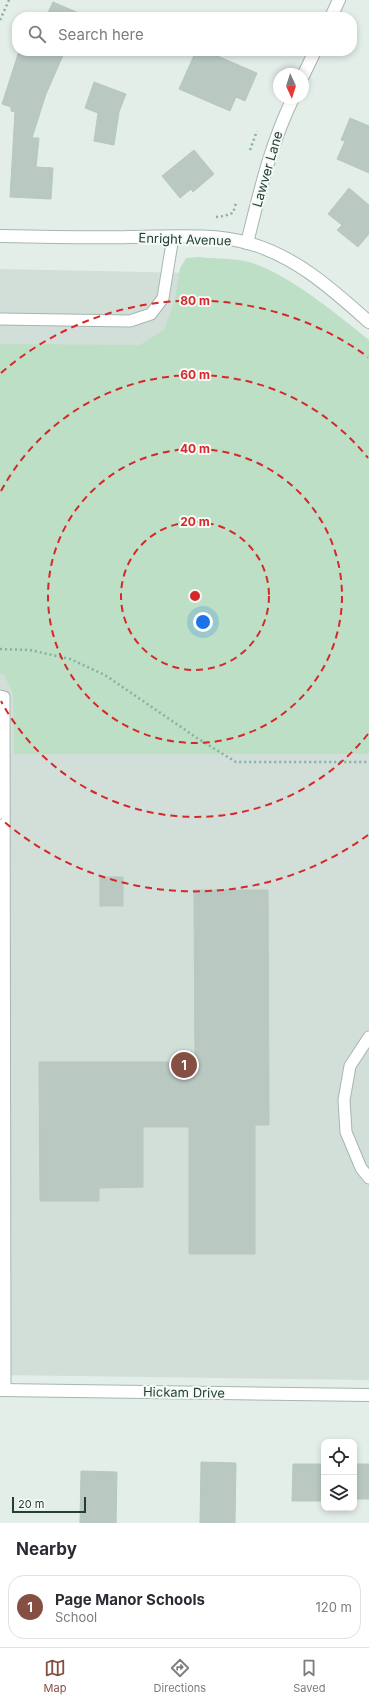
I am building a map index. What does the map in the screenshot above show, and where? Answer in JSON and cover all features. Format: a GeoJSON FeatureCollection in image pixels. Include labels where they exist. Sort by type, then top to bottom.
{"type":"FeatureCollection","features":[{"type":"Feature","properties":{"kind":"street"},"geometry":{"type":"LineString","coordinates":[[333,12],[339,0]]}},
{"type":"Feature","properties":{"kind":"street"},"geometry":{"type":"LineString","coordinates":[[307,68],[313,56]]}},
{"type":"Feature","properties":{"kind":"street","name":"Lawver Lane"},"geometry":{"type":"LineString","coordinates":[[247,243],[266,166],[281,123],[290,104]]}},
{"type":"Feature","properties":{"kind":"street","name":"Enright Avenue"},"geometry":{"type":"LineString","coordinates":[[0,236],[79,238],[216,238],[247,243],[291,261],[321,280],[369,322]]}},
{"type":"Feature","properties":{"kind":"street","name":"Hickam Drive"},"geometry":{"type":"LineString","coordinates":[[3,1390],[369,1395]]}},
{"type":"Feature","properties":{"kind":"lane"},"geometry":{"type":"LineString","coordinates":[[0,319],[130,321],[151,314],[163,298],[173,237]]}},
{"type":"Feature","properties":{"kind":"lane"},"geometry":{"type":"LineString","coordinates":[[0,696],[4,697],[2,1084],[3,1390]]}},
{"type":"Feature","properties":{"kind":"lane"},"geometry":{"type":"LineString","coordinates":[[369,1037],[350,1066],[344,1100],[346,1132],[361,1168],[369,1178]]}},
{"type":"Feature","properties":{"kind":"path"},"geometry":{"type":"LineString","coordinates":[[0,20],[8,0]]}},
{"type":"Feature","properties":{"kind":"path"},"geometry":{"type":"LineString","coordinates":[[212,218],[233,213],[236,201]]}},
{"type":"Feature","properties":{"kind":"path"},"geometry":{"type":"LineString","coordinates":[[0,649],[30,650],[70,659],[105,675],[197,738],[236,762],[369,762]]}},
{"type":"Feature","properties":{"kind":"shaded area"},"geometry":{"type":"Polygon","coordinates":[[[0,269],[245,274],[369,343],[369,1380],[0,1375],[0,269]]]}},
{"type":"Feature","properties":{"kind":"green space"},"geometry":{"type":"Polygon","coordinates":[[[200,257],[231,259],[249,262],[264,267],[312,296],[369,340],[369,754],[14,754],[13,693],[4,675],[0,673],[0,344],[140,345],[164,330],[174,304],[180,268],[186,258],[200,257]]]}},
{"type":"Feature","properties":{"kind":"building"},"geometry":{"type":"Polygon","coordinates":[[[53,2],[76,12],[48,12],[53,2]]]}},
{"type":"Feature","properties":{"kind":"building"},"geometry":{"type":"Polygon","coordinates":[[[17,56],[63,56],[46,94],[32,138],[39,138],[36,167],[53,168],[51,199],[10,197],[15,112],[11,111],[11,107],[2,104],[17,56]]]}},
{"type":"Feature","properties":{"kind":"building"},"geometry":{"type":"Polygon","coordinates":[[[194,56],[218,56],[257,73],[245,101],[236,97],[230,111],[179,89],[194,56]]]}},
{"type":"Feature","properties":{"kind":"building"},"geometry":{"type":"Polygon","coordinates":[[[94,82],[126,94],[119,112],[114,145],[94,141],[98,113],[85,108],[94,82]]]}},
{"type":"Feature","properties":{"kind":"building"},"geometry":{"type":"Polygon","coordinates":[[[350,118],[369,126],[369,173],[337,159],[345,141],[341,140],[350,118]]]}},
{"type":"Feature","properties":{"kind":"building"},"geometry":{"type":"Polygon","coordinates":[[[194,150],[214,174],[193,192],[191,189],[180,198],[162,176],[194,150]]]}},
{"type":"Feature","properties":{"kind":"building"},"geometry":{"type":"Polygon","coordinates":[[[349,188],[369,205],[369,234],[358,247],[337,230],[342,225],[328,214],[349,188]]]}},
{"type":"Feature","properties":{"kind":"building"},"geometry":{"type":"Polygon","coordinates":[[[100,877],[123,877],[123,906],[100,906],[100,877]]]}},
{"type":"Feature","properties":{"kind":"building"},"geometry":{"type":"Polygon","coordinates":[[[194,890],[268,890],[269,1125],[255,1125],[255,1254],[189,1254],[189,1127],[143,1127],[143,1187],[99,1188],[99,1201],[40,1201],[39,1062],[195,1062],[194,890]]]}},
{"type":"Feature","properties":{"kind":"building"},"geometry":{"type":"Polygon","coordinates":[[[201,1462],[236,1463],[235,1523],[200,1523],[201,1462]]]}},
{"type":"Feature","properties":{"kind":"building"},"geometry":{"type":"Polygon","coordinates":[[[293,1464],[321,1464],[321,1501],[292,1501],[293,1464]]]}},
{"type":"Feature","properties":{"kind":"building"},"geometry":{"type":"Polygon","coordinates":[[[357,1464],[369,1464],[369,1499],[357,1499],[357,1464]]]}},
{"type":"Feature","properties":{"kind":"building"},"geometry":{"type":"Polygon","coordinates":[[[81,1471],[117,1472],[116,1523],[80,1523],[81,1471]]]}},
{"type":"Feature","properties":{"kind":"place","name":"Page Manor Schools"},"geometry":{"type":"Point","coordinates":[184,1065]}}]}
